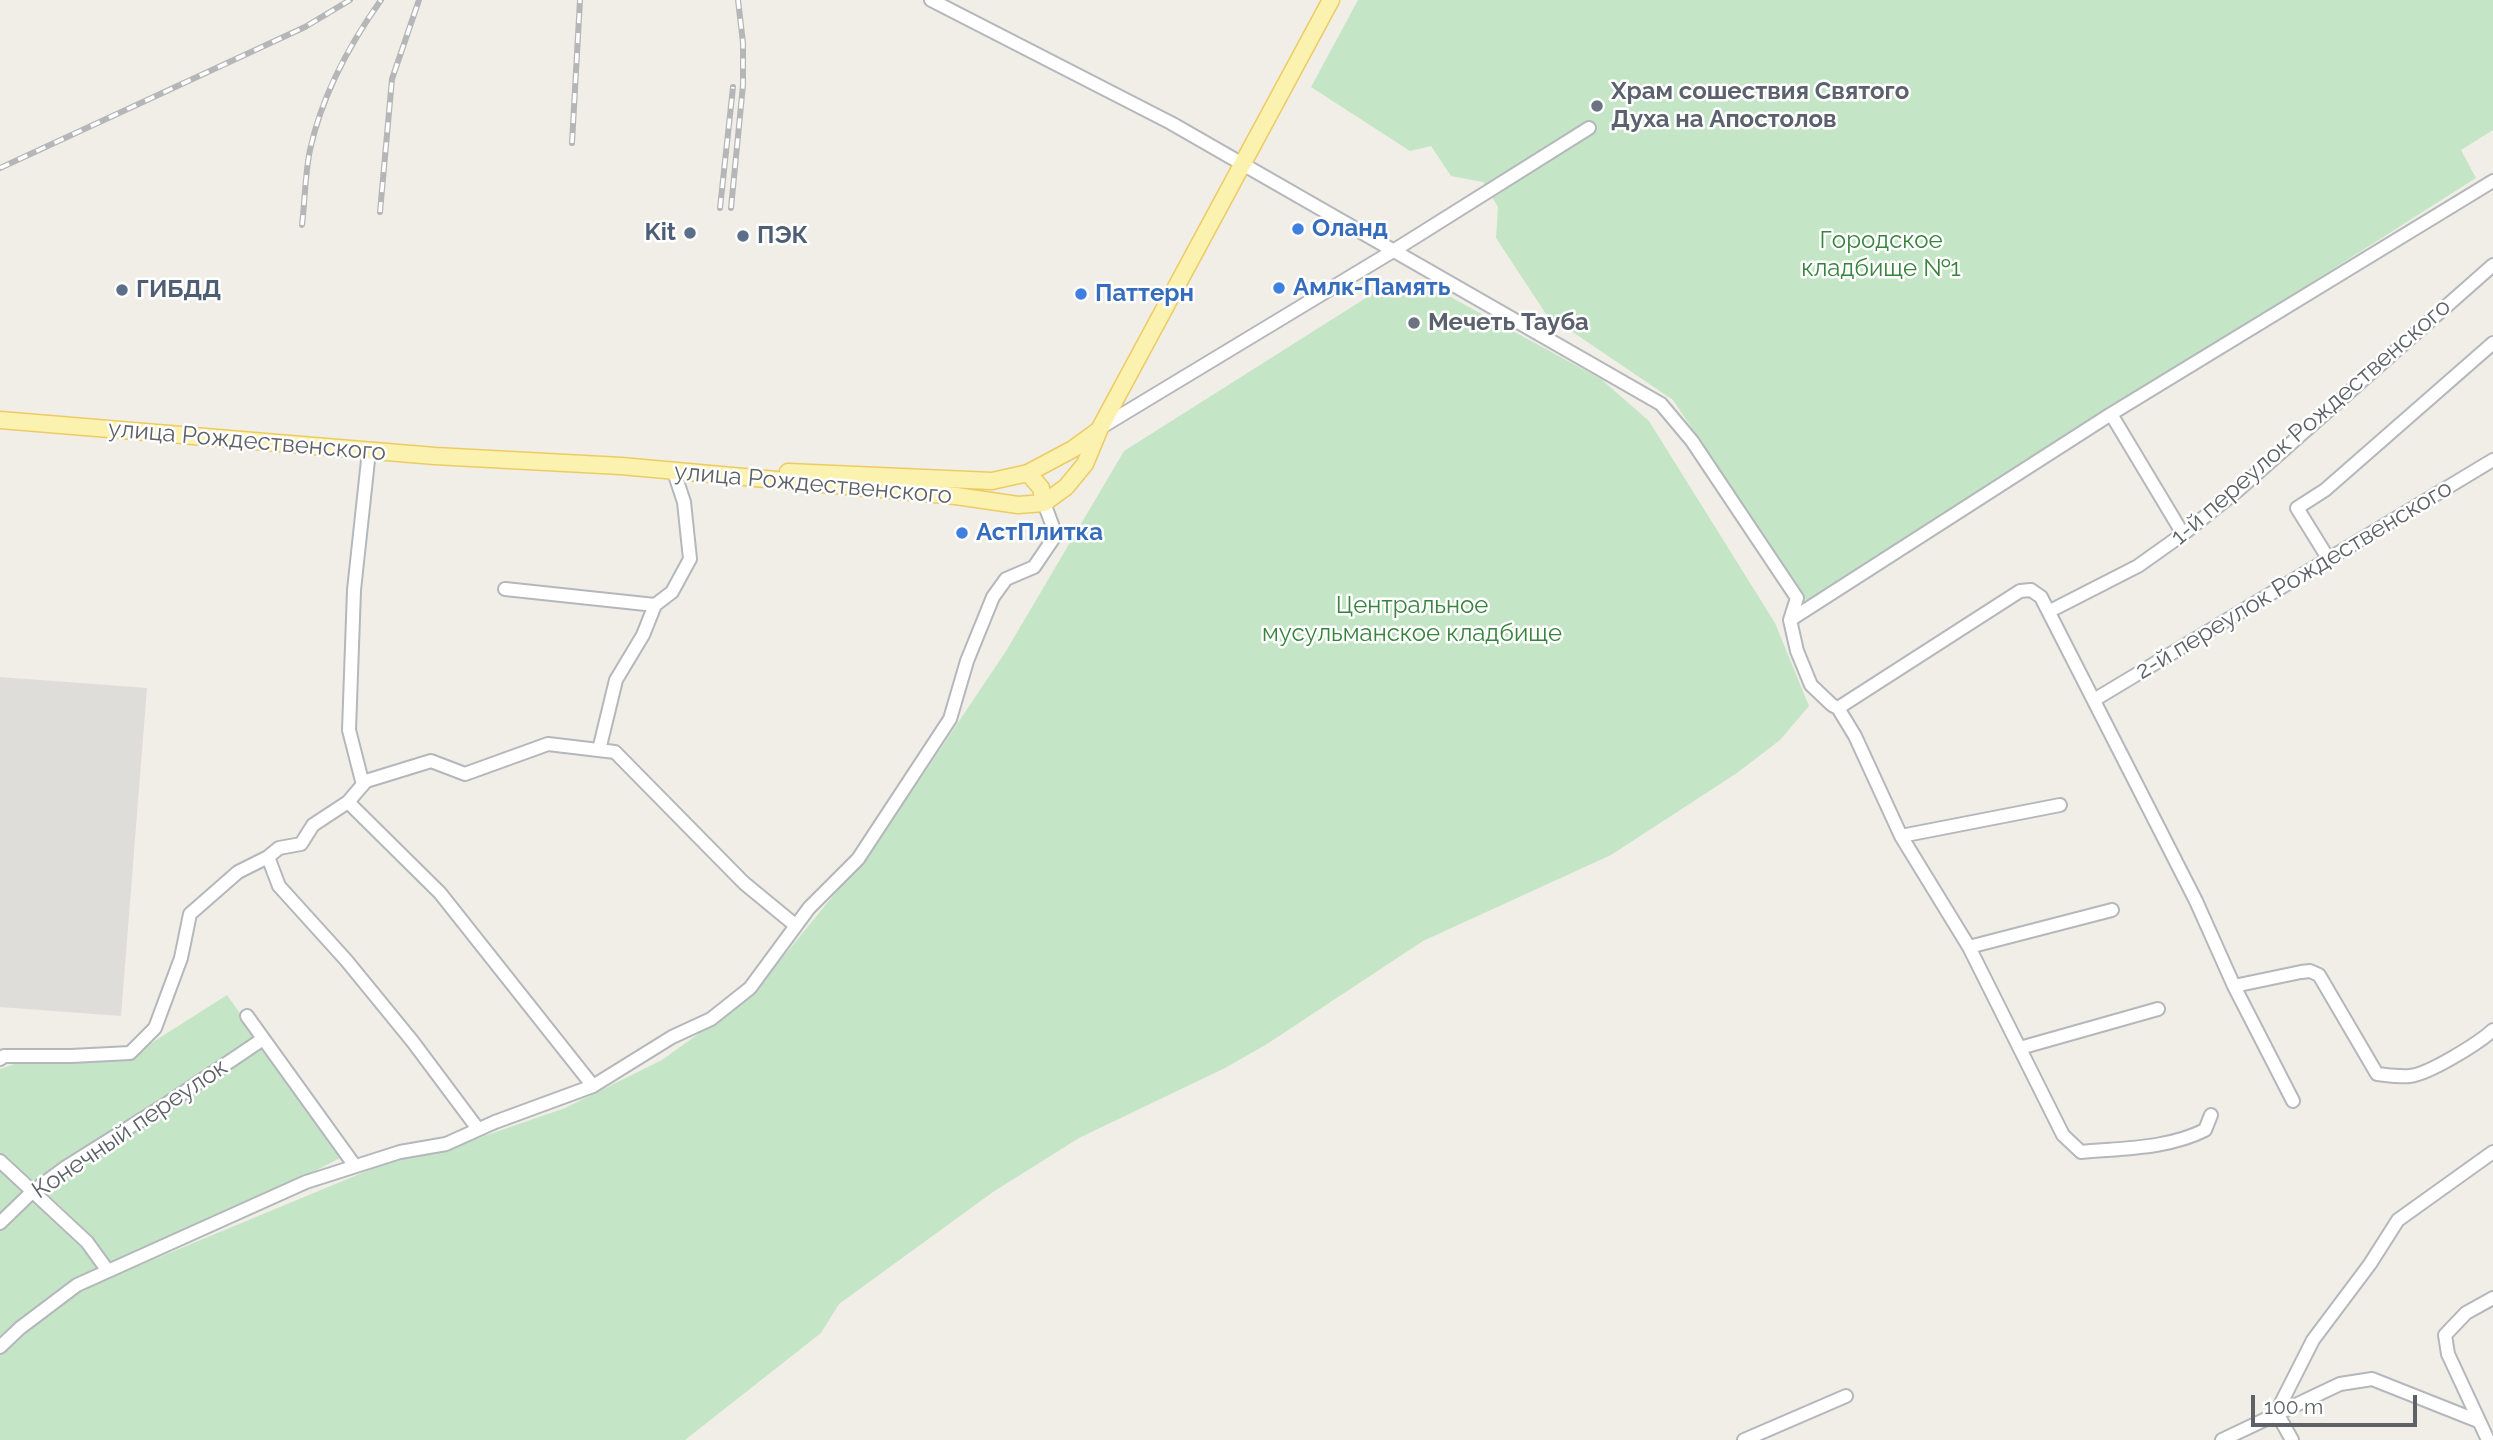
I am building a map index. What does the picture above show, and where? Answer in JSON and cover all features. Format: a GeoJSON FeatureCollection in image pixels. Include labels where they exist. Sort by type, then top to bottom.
{"type":"FeatureCollection","features":[{"type":"Feature","properties":{"kind":"main road"},"geometry":{"type":"LineString","coordinates":[[621,466],[992,481],[1021,475],[1041,488],[1044,503],[1066,487],[1085,464],[1100,429],[1331,0]]}},
{"type":"Feature","properties":{"kind":"main road","name":"улица Рождественского"},"geometry":{"type":"LineString","coordinates":[[0,420],[369,451],[621,466],[956,496],[1018,505],[1044,503]]}},
{"type":"Feature","properties":{"kind":"main road"},"geometry":{"type":"LineString","coordinates":[[1018,505],[1007,485],[1073,449],[1100,429]]}},
{"type":"Feature","properties":{"kind":"street"},"geometry":{"type":"LineString","coordinates":[[931,0],[1171,123],[1661,404],[1692,441],[1797,598],[1790,620],[1797,651],[1811,685],[1838,708],[1855,736],[1901,836],[1969,947],[2063,1135],[2081,1152],[2164,1144],[2189,1138],[2205,1130],[2211,1115]]}},
{"type":"Feature","properties":{"kind":"street"},"geometry":{"type":"LineString","coordinates":[[1100,429],[1589,128]]}},
{"type":"Feature","properties":{"kind":"street"},"geometry":{"type":"LineString","coordinates":[[1790,620],[2111,414],[2493,181]]}},
{"type":"Feature","properties":{"kind":"street","name":"1-й переулок Рождественского"},"geometry":{"type":"LineString","coordinates":[[2050,611],[2138,566],[2183,534],[2237,491],[2493,265]]}},
{"type":"Feature","properties":{"kind":"street"},"geometry":{"type":"LineString","coordinates":[[2328,558],[2297,508],[2325,490],[2493,343]]}},
{"type":"Feature","properties":{"kind":"street"},"geometry":{"type":"LineString","coordinates":[[2111,414],[2183,534]]}},
{"type":"Feature","properties":{"kind":"street"},"geometry":{"type":"LineString","coordinates":[[363,785],[349,730],[354,590],[369,451]]}},
{"type":"Feature","properties":{"kind":"street","name":"2-й переулок Рождественского"},"geometry":{"type":"LineString","coordinates":[[2094,700],[2493,460]]}},
{"type":"Feature","properties":{"kind":"street"},"geometry":{"type":"LineString","coordinates":[[599,750],[615,680],[643,635],[655,606],[672,592],[690,559],[684,502],[674,472]]}},
{"type":"Feature","properties":{"kind":"street"},"geometry":{"type":"LineString","coordinates":[[0,1347],[48,1305],[77,1285],[306,1182],[400,1152],[446,1144],[478,1129],[593,1086],[672,1037],[711,1019],[750,988],[809,908],[858,859],[950,719],[967,661],[993,597],[1006,579],[1034,567],[1053,538],[1054,527],[1044,503]]}},
{"type":"Feature","properties":{"kind":"street"},"geometry":{"type":"LineString","coordinates":[[505,589],[655,606]]}},
{"type":"Feature","properties":{"kind":"street"},"geometry":{"type":"LineString","coordinates":[[1838,708],[2020,591],[2031,590],[2040,597],[2050,611],[2196,901],[2234,986],[2293,1101]]}},
{"type":"Feature","properties":{"kind":"street"},"geometry":{"type":"LineString","coordinates":[[0,1059],[4,1056],[130,1053],[155,1028],[181,958],[190,914],[238,872],[268,857],[279,848],[301,844],[313,825],[348,802],[366,781],[431,761],[465,774],[548,744],[615,752],[744,883],[795,925]]}},
{"type":"Feature","properties":{"kind":"street"},"geometry":{"type":"LineString","coordinates":[[348,802],[440,892],[593,1086]]}},
{"type":"Feature","properties":{"kind":"street"},"geometry":{"type":"LineString","coordinates":[[1901,836],[2060,805]]}},
{"type":"Feature","properties":{"kind":"street"},"geometry":{"type":"LineString","coordinates":[[268,857],[279,886],[346,960],[478,1129]]}},
{"type":"Feature","properties":{"kind":"street"},"geometry":{"type":"LineString","coordinates":[[1969,947],[2112,910]]}},
{"type":"Feature","properties":{"kind":"street"},"geometry":{"type":"LineString","coordinates":[[2234,986],[2301,972],[2310,971],[2319,975],[2377,1074],[2413,1076],[2472,1046],[2493,1030]]}},
{"type":"Feature","properties":{"kind":"street"},"geometry":{"type":"LineString","coordinates":[[2021,1048],[2158,1009]]}},
{"type":"Feature","properties":{"kind":"street"},"geometry":{"type":"LineString","coordinates":[[247,1016],[355,1166]]}},
{"type":"Feature","properties":{"kind":"street","name":"Конечный переулок"},"geometry":{"type":"LineString","coordinates":[[0,1223],[32,1192],[66,1167],[263,1039]]}},
{"type":"Feature","properties":{"kind":"street"},"geometry":{"type":"LineString","coordinates":[[2276,1416],[2313,1340],[2370,1265],[2398,1220],[2493,1152]]}},
{"type":"Feature","properties":{"kind":"street"},"geometry":{"type":"LineString","coordinates":[[0,1161],[88,1242],[108,1271]]}},
{"type":"Feature","properties":{"kind":"street"},"geometry":{"type":"LineString","coordinates":[[2488,1440],[2448,1354],[2445,1335],[2466,1313],[2493,1298]]}},
{"type":"Feature","properties":{"kind":"street"},"geometry":{"type":"LineString","coordinates":[[2222,1440],[2340,1384],[2372,1379],[2478,1421]]}},
{"type":"Feature","properties":{"kind":"street"},"geometry":{"type":"LineString","coordinates":[[1744,1440],[1846,1396]]}},
{"type":"Feature","properties":{"kind":"street"},"geometry":{"type":"LineString","coordinates":[[2276,1416],[2292,1440]]}},
{"type":"Feature","properties":{"kind":"shaded area"},"geometry":{"type":"Polygon","coordinates":[[[0,677],[147,688],[121,1016],[0,1007],[0,677]]]}},
{"type":"Feature","properties":{"kind":"green space","name":"Городское кладбище №1"},"geometry":{"type":"Polygon","coordinates":[[[1358,0],[2493,0],[2493,130],[2461,150],[2476,178],[1808,603],[1673,400],[1546,314],[1496,238],[1498,207],[1483,182],[1451,176],[1431,146],[1410,151],[1311,87],[1358,0]]]}},
{"type":"Feature","properties":{"kind":"green space","name":"Центральное мусульманское кладбище"},"geometry":{"type":"Polygon","coordinates":[[[1388,284],[1445,294],[1601,379],[1649,421],[1775,623],[1809,706],[1780,740],[1737,773],[1611,855],[1423,941],[1267,1044],[1225,1068],[1079,1138],[993,1192],[839,1304],[821,1333],[685,1440],[0,1440],[0,1355],[50,1308],[97,1283],[398,1158],[438,1152],[565,1108],[662,1060],[751,996],[882,836],[1006,651],[1124,451],[1388,284]]]}},
{"type":"Feature","properties":{"kind":"green space"},"geometry":{"type":"Polygon","coordinates":[[[227,995],[342,1157],[284,1187],[66,1286],[0,1341],[0,1069],[23,1061],[123,1061],[227,995]]]}},
{"type":"Feature","properties":{"kind":"railway"},"geometry":{"type":"LineString","coordinates":[[0,168],[305,27],[350,0]]}},
{"type":"Feature","properties":{"kind":"railway"},"geometry":{"type":"LineString","coordinates":[[302,225],[308,159],[329,90],[358,35],[381,0]]}},
{"type":"Feature","properties":{"kind":"railway"},"geometry":{"type":"LineString","coordinates":[[380,212],[392,79],[419,0]]}},
{"type":"Feature","properties":{"kind":"railway"},"geometry":{"type":"LineString","coordinates":[[572,143],[580,0]]}},
{"type":"Feature","properties":{"kind":"railway"},"geometry":{"type":"LineString","coordinates":[[731,208],[743,85],[743,43],[738,0]]}},
{"type":"Feature","properties":{"kind":"railway"},"geometry":{"type":"LineString","coordinates":[[720,208],[733,87]]}},
{"type":"Feature","properties":{"kind":"place","name":"Храм сошествия Святого Духа на Апостолов"},"geometry":{"type":"Point","coordinates":[1597,106]}},
{"type":"Feature","properties":{"kind":"place","name":"Оланд"},"geometry":{"type":"Point","coordinates":[1298,229]}},
{"type":"Feature","properties":{"kind":"place","name":"Kit"},"geometry":{"type":"Point","coordinates":[690,233]}},
{"type":"Feature","properties":{"kind":"place","name":"ПЭК"},"geometry":{"type":"Point","coordinates":[743,236]}},
{"type":"Feature","properties":{"kind":"place","name":"Амлк-Память"},"geometry":{"type":"Point","coordinates":[1279,288]}},
{"type":"Feature","properties":{"kind":"place","name":"ГИБДД"},"geometry":{"type":"Point","coordinates":[122,290]}},
{"type":"Feature","properties":{"kind":"place","name":"Паттерн"},"geometry":{"type":"Point","coordinates":[1081,294]}},
{"type":"Feature","properties":{"kind":"place","name":"Мечеть Тауба"},"geometry":{"type":"Point","coordinates":[1414,323]}},
{"type":"Feature","properties":{"kind":"place","name":"АстПлитка"},"geometry":{"type":"Point","coordinates":[962,533]}}]}
